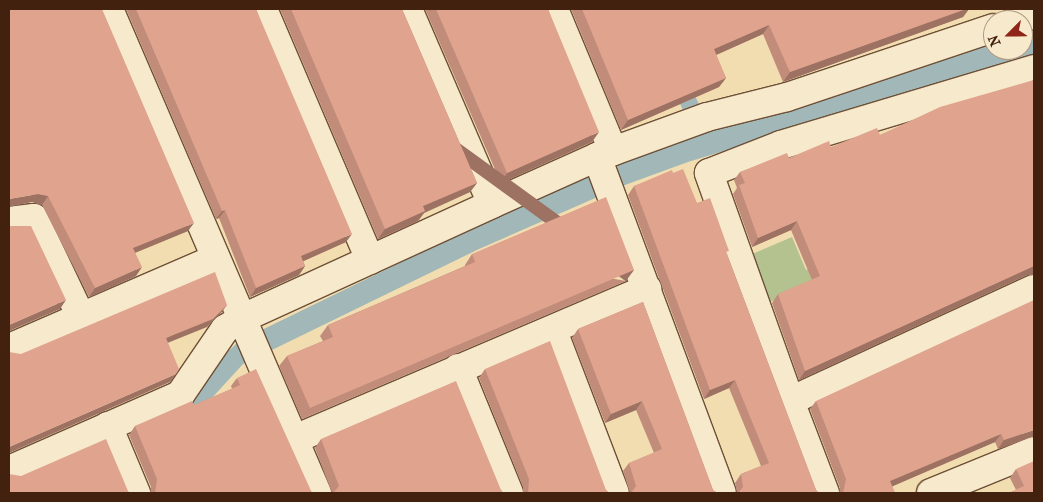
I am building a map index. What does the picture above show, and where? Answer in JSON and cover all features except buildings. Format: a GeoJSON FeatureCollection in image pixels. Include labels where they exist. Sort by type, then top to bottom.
{"type":"FeatureCollection","features":[{"type":"Feature","properties":{"kind":"street"},"geometry":{"type":"LineString","coordinates":[[109,9],[317,493]]}},
{"type":"Feature","properties":{"kind":"street"},"geometry":{"type":"LineString","coordinates":[[263,9],[370,260]]}},
{"type":"Feature","properties":{"kind":"street"},"geometry":{"type":"LineString","coordinates":[[408,9],[492,204]]}},
{"type":"Feature","properties":{"kind":"street"},"geometry":{"type":"LineString","coordinates":[[554,9],[604,157],[611,194],[648,289],[722,493]]}},
{"type":"Feature","properties":{"kind":"street"},"geometry":{"type":"LineString","coordinates":[[9,470],[180,395],[225,329],[246,325],[370,260],[492,204],[696,121],[787,97],[983,31]]}},
{"type":"Feature","properties":{"kind":"street"},"geometry":{"type":"LineString","coordinates":[[825,493],[790,401],[709,173],[781,145],[1034,69]]}},
{"type":"Feature","properties":{"kind":"street"},"geometry":{"type":"LineString","coordinates":[[9,221],[34,218],[81,317]]}},
{"type":"Feature","properties":{"kind":"street"},"geometry":{"type":"LineString","coordinates":[[9,348],[215,259]]}},
{"type":"Feature","properties":{"kind":"street"},"geometry":{"type":"LineString","coordinates":[[295,440],[458,368],[553,331],[648,289]]}},
{"type":"Feature","properties":{"kind":"street"},"geometry":{"type":"LineString","coordinates":[[790,401],[1034,289]]}},
{"type":"Feature","properties":{"kind":"street"},"geometry":{"type":"LineString","coordinates":[[553,331],[615,493]]}},
{"type":"Feature","properties":{"kind":"street"},"geometry":{"type":"LineString","coordinates":[[458,368],[509,493]]}},
{"type":"Feature","properties":{"kind":"street"},"geometry":{"type":"LineString","coordinates":[[108,426],[136,493]]}},
{"type":"Feature","properties":{"kind":"street"},"geometry":{"type":"LineString","coordinates":[[931,493],[1034,451]]}},
{"type":"Feature","properties":{"kind":"green space"},"geometry":{"type":"Polygon","coordinates":[[[792,237],[806,270],[812,267],[818,281],[770,302],[750,255],[792,237]]]}},
{"type":"Feature","properties":{"kind":"shaded area"},"geometry":{"type":"Polygon","coordinates":[[[639,9],[658,19],[711,129],[983,40],[983,60],[1021,60],[688,162],[625,185],[479,249],[243,364],[211,399],[204,415],[189,404],[210,369],[239,341],[531,199],[684,113],[639,9]]]}},
{"type":"Feature","properties":{"kind":"shaded area"},"geometry":{"type":"Polygon","coordinates":[[[1034,23],[1034,56],[1033,56],[1034,23]]]}}]}
